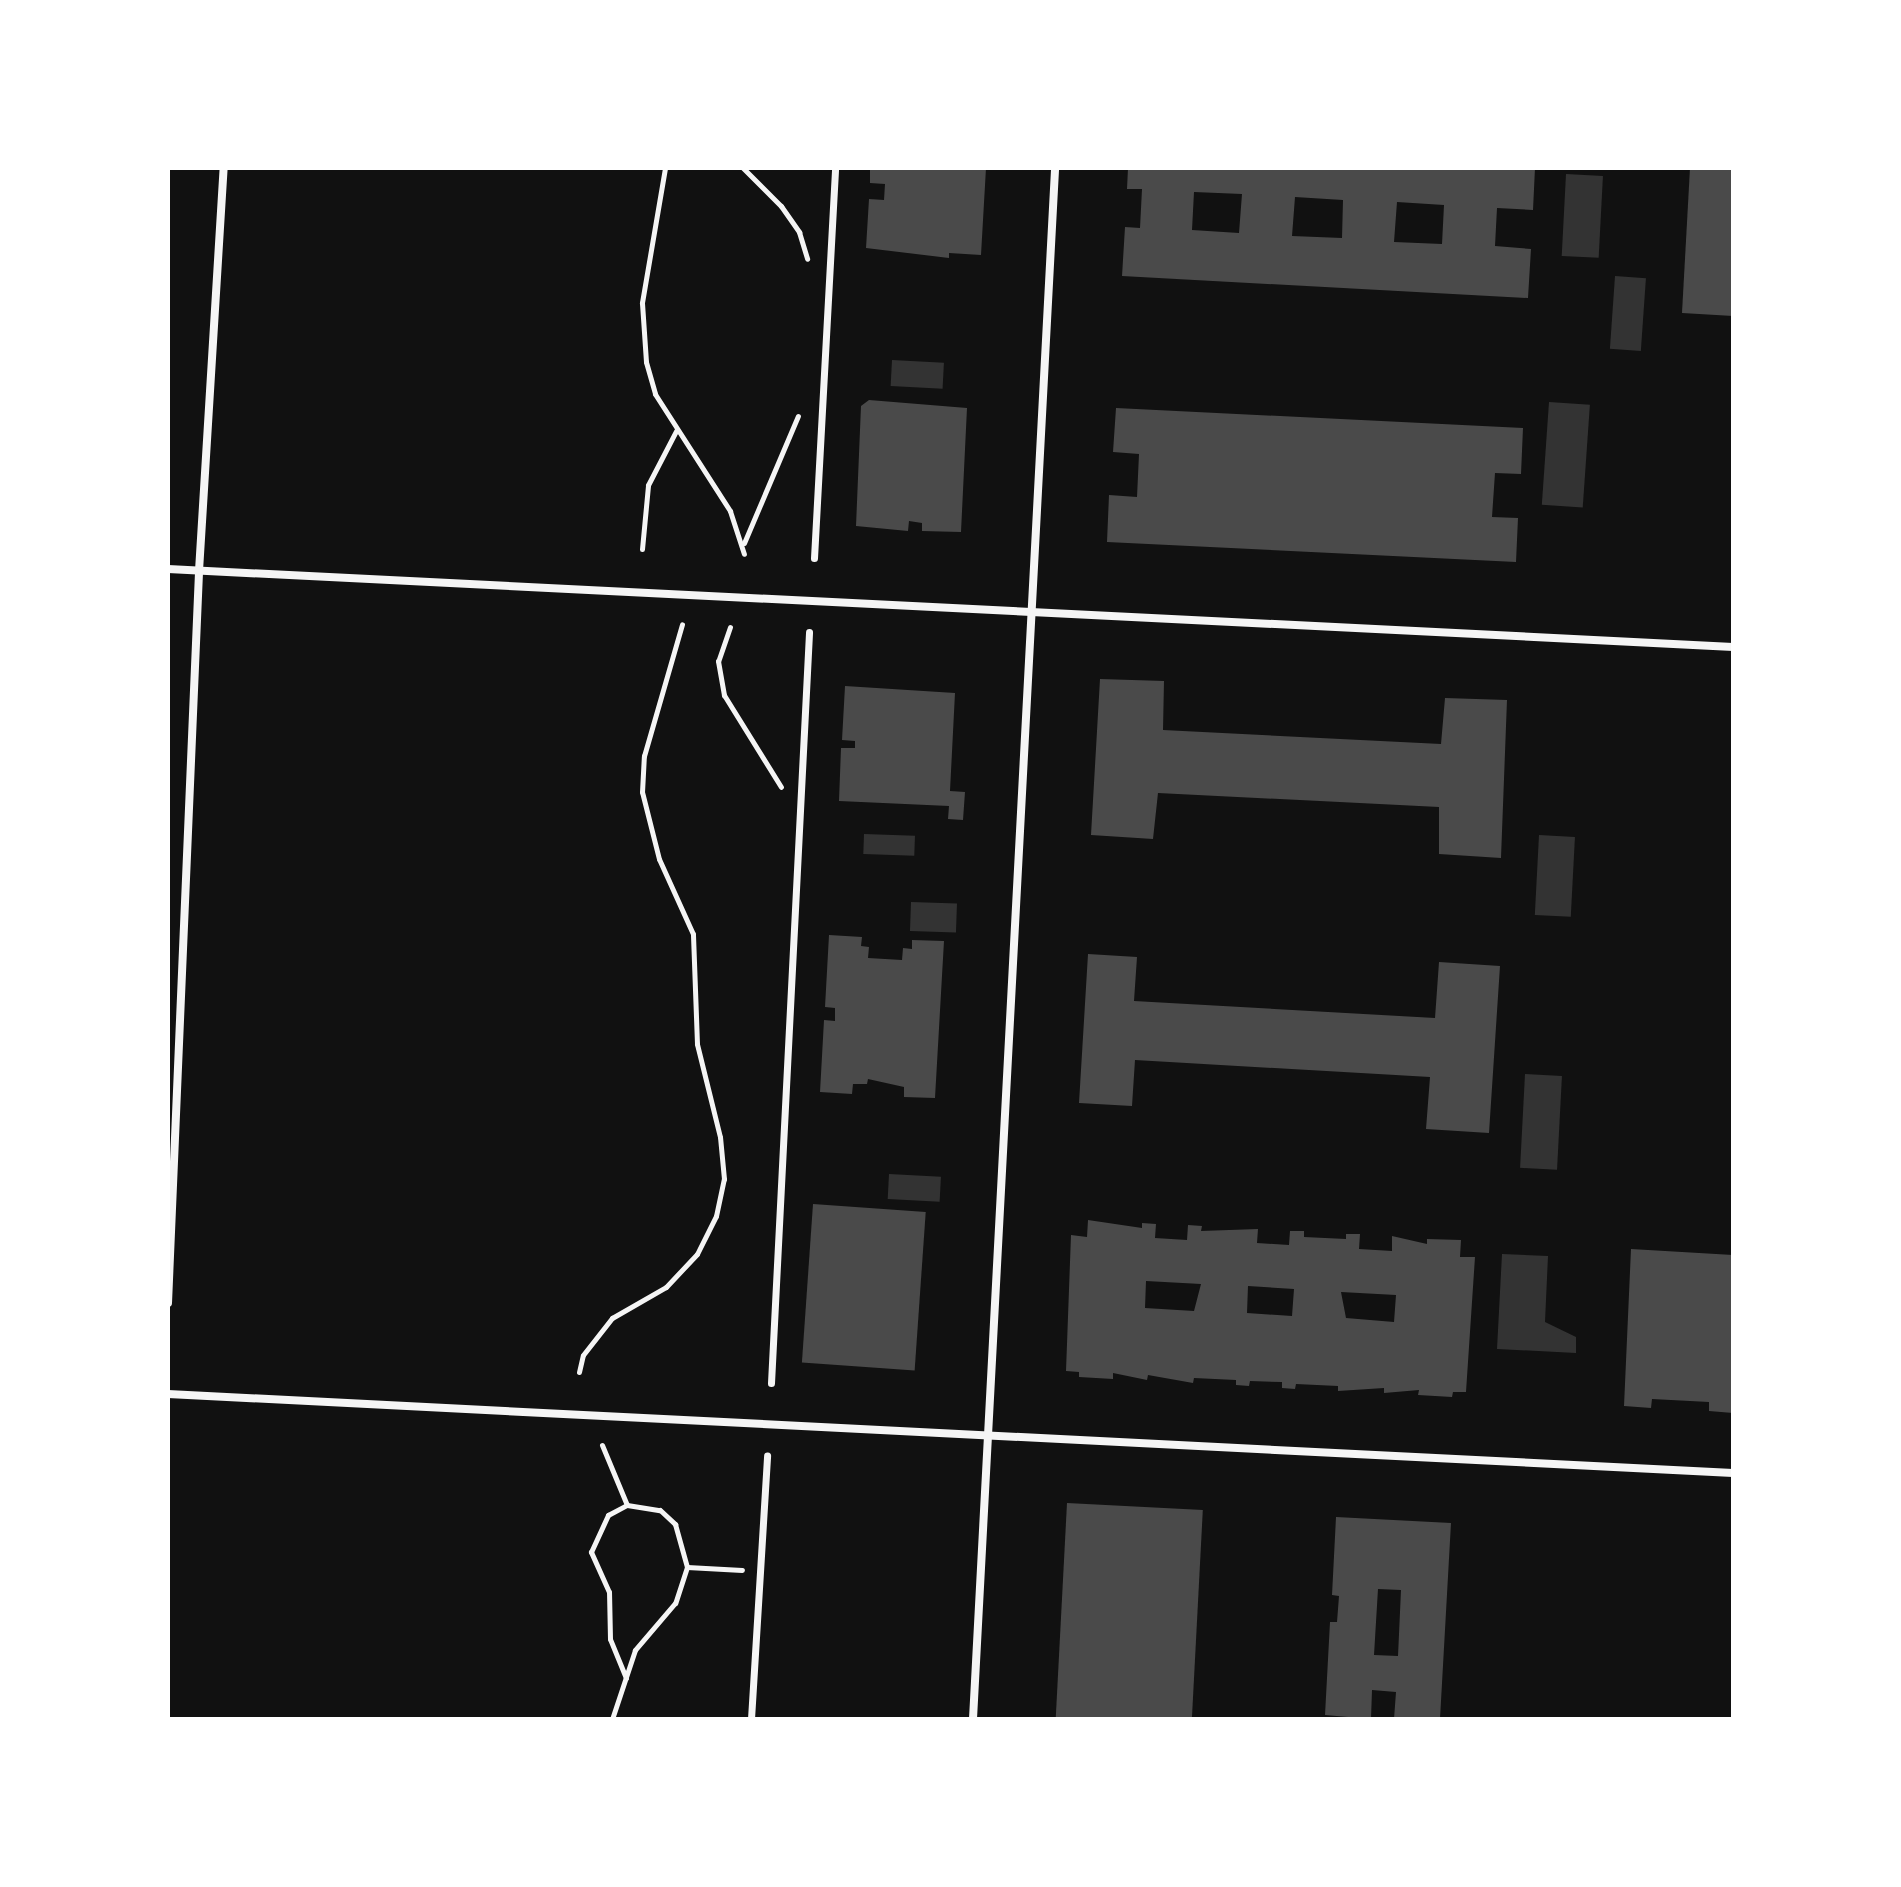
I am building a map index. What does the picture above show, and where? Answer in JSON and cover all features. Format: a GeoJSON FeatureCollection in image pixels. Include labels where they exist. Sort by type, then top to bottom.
{"type":"FeatureCollection","features":[{"type":"Feature","properties":{"kind":"street"},"geometry":{"type":"LineString","coordinates":[[168,1303],[199,571],[224,168]]}},
{"type":"Feature","properties":{"kind":"street"},"geometry":{"type":"LineString","coordinates":[[814,558],[835,168]]}},
{"type":"Feature","properties":{"kind":"street"},"geometry":{"type":"LineString","coordinates":[[973,1719],[1055,168]]}},
{"type":"Feature","properties":{"kind":"street"},"geometry":{"type":"LineString","coordinates":[[168,569],[1733,647]]}},
{"type":"Feature","properties":{"kind":"street"},"geometry":{"type":"LineString","coordinates":[[771,1383],[809,632]]}},
{"type":"Feature","properties":{"kind":"street"},"geometry":{"type":"LineString","coordinates":[[168,1394],[1733,1473]]}},
{"type":"Feature","properties":{"kind":"street"},"geometry":{"type":"LineString","coordinates":[[751,1719],[767,1455]]}},
{"type":"Feature","properties":{"kind":"path"},"geometry":{"type":"LineString","coordinates":[[665,168],[655,202],[641,324],[655,394],[676,431],[712,478],[743,544],[744,554]]}},
{"type":"Feature","properties":{"kind":"path"},"geometry":{"type":"LineString","coordinates":[[743,168],[799,232],[808,265]]}},
{"type":"Feature","properties":{"kind":"path"},"geometry":{"type":"LineString","coordinates":[[743,544],[799,411]]}},
{"type":"Feature","properties":{"kind":"path"},"geometry":{"type":"LineString","coordinates":[[642,549],[648,485],[676,431]]}},
{"type":"Feature","properties":{"kind":"path"},"geometry":{"type":"LineString","coordinates":[[579,1372],[583,1355],[612,1318],[666,1287],[697,1254],[716,1216],[724,1179],[720,1137],[697,1044],[693,934],[659,859],[642,792],[644,756],[682,624]]}},
{"type":"Feature","properties":{"kind":"path"},"geometry":{"type":"LineString","coordinates":[[730,627],[718,661],[724,695],[800,812]]}},
{"type":"Feature","properties":{"kind":"path"},"geometry":{"type":"LineString","coordinates":[[602,1445],[627,1505]]}},
{"type":"Feature","properties":{"kind":"path"},"geometry":{"type":"LineString","coordinates":[[612,1719],[626,1679],[635,1650],[675,1603],[687,1567],[675,1524],[660,1510],[627,1505],[608,1515],[591,1552],[613,1608],[610,1639],[626,1679]]}},
{"type":"Feature","properties":{"kind":"path"},"geometry":{"type":"LineString","coordinates":[[687,1567],[760,1571]]}},
{"type":"Feature","properties":{"kind":"shaded area"},"geometry":{"type":"Polygon","coordinates":[[[1566,174],[1603,176],[1599,258],[1562,256],[1566,174]]]}},
{"type":"Feature","properties":{"kind":"shaded area"},"geometry":{"type":"Polygon","coordinates":[[[1615,276],[1646,278],[1641,351],[1610,349],[1615,276]]]}},
{"type":"Feature","properties":{"kind":"shaded area"},"geometry":{"type":"Polygon","coordinates":[[[892,360],[944,363],[943,389],[891,386],[892,360]]]}},
{"type":"Feature","properties":{"kind":"shaded area"},"geometry":{"type":"Polygon","coordinates":[[[1549,402],[1590,405],[1583,508],[1542,505],[1549,402]]]}},
{"type":"Feature","properties":{"kind":"shaded area"},"geometry":{"type":"Polygon","coordinates":[[[864,834],[915,836],[914,856],[863,854],[864,834]]]}},
{"type":"Feature","properties":{"kind":"shaded area"},"geometry":{"type":"Polygon","coordinates":[[[1539,835],[1575,837],[1571,917],[1535,915],[1539,835]]]}},
{"type":"Feature","properties":{"kind":"shaded area"},"geometry":{"type":"Polygon","coordinates":[[[911,902],[957,904],[956,933],[910,931],[911,902]]]}},
{"type":"Feature","properties":{"kind":"shaded area"},"geometry":{"type":"Polygon","coordinates":[[[1525,1074],[1562,1076],[1557,1170],[1520,1168],[1525,1074]]]}},
{"type":"Feature","properties":{"kind":"shaded area"},"geometry":{"type":"Polygon","coordinates":[[[889,1174],[941,1177],[940,1202],[888,1199],[889,1174]]]}},
{"type":"Feature","properties":{"kind":"shaded area"},"geometry":{"type":"Polygon","coordinates":[[[1502,1254],[1548,1256],[1545,1322],[1576,1337],[1576,1353],[1497,1349],[1502,1254]]]}},
{"type":"Feature","properties":{"kind":"building"},"geometry":{"type":"Polygon","coordinates":[[[870,168],[986,168],[981,255],[949,253],[949,258],[866,248],[869,199],[884,200],[885,184],[870,183],[870,168]]]}},
{"type":"Feature","properties":{"kind":"building"},"geometry":{"type":"Polygon","coordinates":[[[1128,168],[1535,168],[1533,210],[1497,208],[1495,246],[1531,249],[1528,298],[1122,276],[1125,227],[1140,228],[1142,189],[1127,189],[1128,168]],[[1194,192],[1192,230],[1239,233],[1242,194],[1194,192]],[[1295,197],[1292,236],[1342,238],[1343,200],[1295,197]],[[1397,202],[1394,242],[1442,244],[1444,205],[1397,202]]]}},
{"type":"Feature","properties":{"kind":"building"},"geometry":{"type":"Polygon","coordinates":[[[1690,168],[1733,168],[1733,316],[1682,313],[1690,168]]]}},
{"type":"Feature","properties":{"kind":"building"},"geometry":{"type":"Polygon","coordinates":[[[869,400],[967,408],[961,532],[922,531],[922,523],[909,521],[908,531],[856,526],[861,406],[869,400]]]}},
{"type":"Feature","properties":{"kind":"building"},"geometry":{"type":"Polygon","coordinates":[[[1116,408],[1523,428],[1521,474],[1495,473],[1492,517],[1518,518],[1516,562],[1107,542],[1109,495],[1137,497],[1139,454],[1113,452],[1116,408]]]}},
{"type":"Feature","properties":{"kind":"building"},"geometry":{"type":"Polygon","coordinates":[[[1100,679],[1164,681],[1163,730],[1441,744],[1445,698],[1507,700],[1501,858],[1439,854],[1439,807],[1158,793],[1153,839],[1091,835],[1100,679]]]}},
{"type":"Feature","properties":{"kind":"building"},"geometry":{"type":"Polygon","coordinates":[[[845,686],[955,693],[950,791],[965,792],[963,820],[948,819],[949,806],[839,801],[841,748],[855,748],[855,741],[842,740],[845,686]]]}},
{"type":"Feature","properties":{"kind":"building"},"geometry":{"type":"Polygon","coordinates":[[[829,935],[862,937],[861,946],[869,947],[868,958],[902,960],[903,948],[912,949],[912,940],[944,941],[935,1098],[904,1097],[904,1087],[868,1079],[867,1084],[853,1084],[852,1094],[820,1092],[824,1020],[835,1021],[835,1008],[825,1007],[829,935]]]}},
{"type":"Feature","properties":{"kind":"building"},"geometry":{"type":"Polygon","coordinates":[[[1088,954],[1137,957],[1134,1001],[1435,1018],[1439,962],[1500,966],[1489,1133],[1426,1129],[1430,1077],[1135,1060],[1132,1106],[1079,1103],[1088,954]]]}},
{"type":"Feature","properties":{"kind":"building"},"geometry":{"type":"Polygon","coordinates":[[[813,1204],[926,1212],[915,1370],[802,1363],[813,1204]]]}},
{"type":"Feature","properties":{"kind":"building"},"geometry":{"type":"Polygon","coordinates":[[[1088,1220],[1142,1228],[1142,1223],[1156,1224],[1155,1238],[1187,1240],[1188,1225],[1202,1226],[1201,1231],[1258,1229],[1257,1243],[1289,1245],[1290,1231],[1304,1231],[1304,1237],[1346,1239],[1346,1234],[1360,1234],[1359,1249],[1392,1251],[1392,1236],[1427,1244],[1427,1239],[1461,1240],[1460,1257],[1475,1257],[1466,1392],[1453,1392],[1452,1397],[1418,1395],[1419,1390],[1384,1393],[1384,1388],[1338,1391],[1338,1386],[1296,1384],[1295,1389],[1282,1388],[1282,1382],[1250,1381],[1249,1386],[1236,1385],[1236,1380],[1194,1378],[1193,1383],[1148,1375],[1147,1380],[1113,1373],[1113,1379],[1079,1377],[1079,1372],[1066,1371],[1071,1235],[1087,1237],[1088,1220]],[[1146,1281],[1145,1308],[1194,1311],[1201,1284],[1146,1281]],[[1248,1286],[1247,1313],[1292,1316],[1294,1289],[1248,1286]],[[1341,1292],[1346,1318],[1394,1322],[1396,1295],[1341,1292]]]}},
{"type":"Feature","properties":{"kind":"building"},"geometry":{"type":"Polygon","coordinates":[[[1631,1249],[1733,1255],[1733,1413],[1709,1411],[1709,1402],[1652,1399],[1651,1408],[1624,1406],[1631,1249]]]}},
{"type":"Feature","properties":{"kind":"building"},"geometry":{"type":"Polygon","coordinates":[[[1067,1503],[1203,1510],[1192,1719],[1056,1719],[1067,1503]]]}},
{"type":"Feature","properties":{"kind":"building"},"geometry":{"type":"Polygon","coordinates":[[[1336,1517],[1451,1523],[1440,1719],[1394,1719],[1396,1692],[1372,1690],[1371,1719],[1325,1715],[1330,1622],[1337,1622],[1339,1596],[1332,1595],[1336,1517]],[[1378,1589],[1374,1655],[1398,1656],[1401,1590],[1378,1589]]]}}]}
